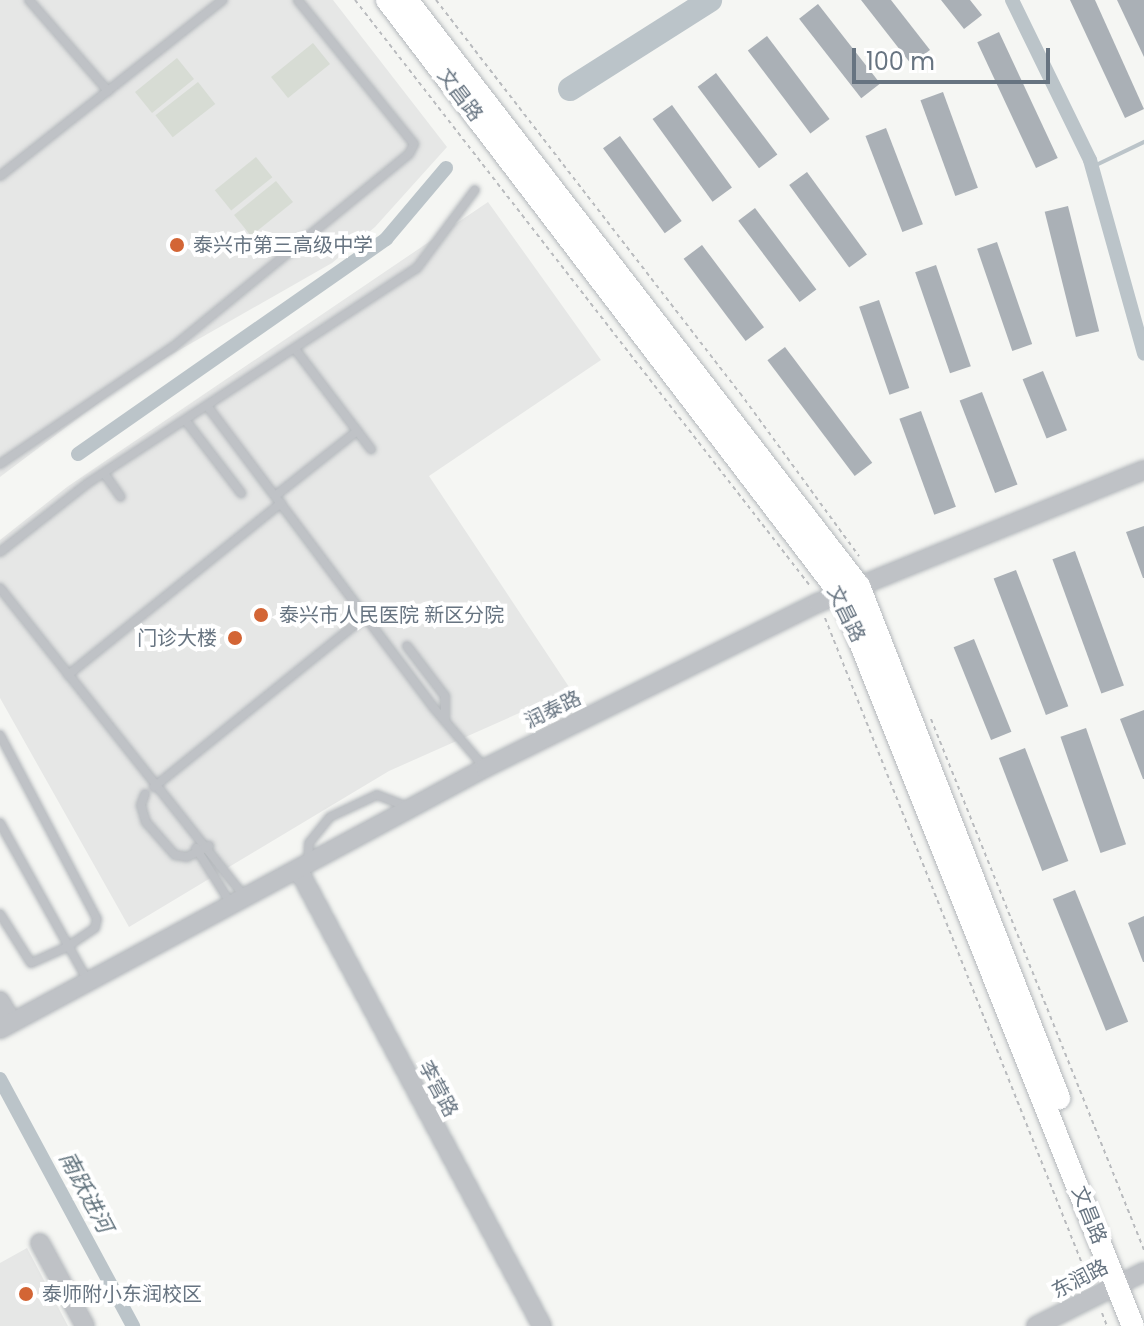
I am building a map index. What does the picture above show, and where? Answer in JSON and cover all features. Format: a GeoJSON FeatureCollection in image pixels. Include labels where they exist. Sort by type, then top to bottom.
{"type":"FeatureCollection","features":[{"type":"Feature","properties":{"kind":"main road","name":"文昌路"},"geometry":{"type":"LineString","coordinates":[[387,0],[850,590]]}},
{"type":"Feature","properties":{"kind":"main road","name":"文昌路"},"geometry":{"type":"LineString","coordinates":[[407,0],[850,590],[1144,1316]]}},
{"type":"Feature","properties":{"kind":"main road","name":"文昌路"},"geometry":{"type":"LineString","coordinates":[[1130,1279],[1133,1326]]}},
{"type":"Feature","properties":{"kind":"street","name":"润泰路"},"geometry":{"type":"LineString","coordinates":[[6,1026],[485,768],[850,590],[1138,473]]}},
{"type":"Feature","properties":{"kind":"street","name":"李营路"},"geometry":{"type":"LineString","coordinates":[[303,867],[542,1326]]}},
{"type":"Feature","properties":{"kind":"street"},"geometry":{"type":"LineString","coordinates":[[0,1001],[6,1026]]}},
{"type":"Feature","properties":{"kind":"street"},"geometry":{"type":"LineString","coordinates":[[40,1243],[85,1326]]}},
{"type":"Feature","properties":{"kind":"street","name":"东润路"},"geometry":{"type":"LineString","coordinates":[[1036,1326],[1130,1279]]}},
{"type":"Feature","properties":{"kind":"lane"},"geometry":{"type":"LineString","coordinates":[[29,0],[108,91]]}},
{"type":"Feature","properties":{"kind":"lane"},"geometry":{"type":"LineString","coordinates":[[0,176],[223,0]]}},
{"type":"Feature","properties":{"kind":"lane"},"geometry":{"type":"LineString","coordinates":[[0,464],[173,347],[409,154],[414,144],[298,0]]}},
{"type":"Feature","properties":{"kind":"lane"},"geometry":{"type":"LineString","coordinates":[[0,552],[104,473],[417,268],[475,190]]}},
{"type":"Feature","properties":{"kind":"lane"},"geometry":{"type":"LineString","coordinates":[[295,349],[371,449]]}},
{"type":"Feature","properties":{"kind":"lane"},"geometry":{"type":"LineString","coordinates":[[208,407],[445,722],[485,768]]}},
{"type":"Feature","properties":{"kind":"lane"},"geometry":{"type":"LineString","coordinates":[[186,421],[241,493]]}},
{"type":"Feature","properties":{"kind":"lane"},"geometry":{"type":"LineString","coordinates":[[68,675],[357,431]]}},
{"type":"Feature","properties":{"kind":"lane"},"geometry":{"type":"LineString","coordinates":[[104,473],[121,497]]}},
{"type":"Feature","properties":{"kind":"lane"},"geometry":{"type":"LineString","coordinates":[[0,588],[195,839],[209,846],[239,902]]}},
{"type":"Feature","properties":{"kind":"lane"},"geometry":{"type":"LineString","coordinates":[[154,787],[366,616]]}},
{"type":"Feature","properties":{"kind":"lane"},"geometry":{"type":"LineString","coordinates":[[407,646],[445,696],[445,722]]}},
{"type":"Feature","properties":{"kind":"lane"},"geometry":{"type":"LineString","coordinates":[[0,735],[97,919],[95,928],[67,947],[31,963],[0,914]]}},
{"type":"Feature","properties":{"kind":"lane"},"geometry":{"type":"LineString","coordinates":[[145,794],[141,805],[146,822],[175,855],[197,853],[209,846]]}},
{"type":"Feature","properties":{"kind":"lane"},"geometry":{"type":"LineString","coordinates":[[303,867],[309,843],[330,817],[377,795],[411,808]]}},
{"type":"Feature","properties":{"kind":"lane"},"geometry":{"type":"LineString","coordinates":[[0,823],[88,982]]}},
{"type":"Feature","properties":{"kind":"lane"},"geometry":{"type":"LineString","coordinates":[[195,839],[197,853],[239,902]]}},
{"type":"Feature","properties":{"kind":"shaded area","name":"泰兴市第三高级中学"},"geometry":{"type":"Polygon","coordinates":[[[0,0],[333,0],[447,147],[375,227],[332,263],[134,376],[0,477],[0,0]]]}},
{"type":"Feature","properties":{"kind":"shaded area"},"geometry":{"type":"Polygon","coordinates":[[[313,43],[330,64],[288,98],[271,77],[313,43]]]}},
{"type":"Feature","properties":{"kind":"shaded area"},"geometry":{"type":"Polygon","coordinates":[[[177,58],[194,79],[152,113],[135,92],[177,58]]]}},
{"type":"Feature","properties":{"kind":"shaded area"},"geometry":{"type":"Polygon","coordinates":[[[198,82],[215,104],[173,137],[155,115],[198,82]]]}},
{"type":"Feature","properties":{"kind":"shaded area"},"geometry":{"type":"Polygon","coordinates":[[[256,157],[272,177],[231,211],[215,190],[256,157]]]}},
{"type":"Feature","properties":{"kind":"shaded area"},"geometry":{"type":"Polygon","coordinates":[[[276,181],[293,202],[251,236],[234,215],[276,181]]]}},
{"type":"Feature","properties":{"kind":"shaded area","name":"泰兴市人民医院 新区分院"},"geometry":{"type":"Polygon","coordinates":[[[488,202],[601,360],[429,476],[571,690],[389,771],[129,927],[0,698],[0,540],[67,487],[488,202]]]}},
{"type":"Feature","properties":{"kind":"shaded area","name":"泰师附小东润校区"},"geometry":{"type":"Polygon","coordinates":[[[27,1248],[68,1326],[0,1326],[0,1263],[27,1248]]]}},
{"type":"Feature","properties":{"kind":"building"},"geometry":{"type":"Polygon","coordinates":[[[861,0],[891,0],[930,50],[911,64],[861,0]]]}},
{"type":"Feature","properties":{"kind":"building"},"geometry":{"type":"Polygon","coordinates":[[[941,0],[970,0],[982,15],[964,29],[941,0]]]}},
{"type":"Feature","properties":{"kind":"building"},"geometry":{"type":"Polygon","coordinates":[[[1070,0],[1095,0],[1144,109],[1125,118],[1070,0]]]}},
{"type":"Feature","properties":{"kind":"building"},"geometry":{"type":"Polygon","coordinates":[[[1117,0],[1144,0],[1144,57],[1117,0]]]}},
{"type":"Feature","properties":{"kind":"building"},"geometry":{"type":"Polygon","coordinates":[[[818,4],[880,84],[861,98],[799,19],[818,4]]]}},
{"type":"Feature","properties":{"kind":"building"},"geometry":{"type":"Polygon","coordinates":[[[999,32],[1058,158],[1036,168],[977,42],[999,32]]]}},
{"type":"Feature","properties":{"kind":"building"},"geometry":{"type":"Polygon","coordinates":[[[767,36],[830,119],[810,134],[748,50],[767,36]]]}},
{"type":"Feature","properties":{"kind":"building"},"geometry":{"type":"Polygon","coordinates":[[[716,73],[777,154],[759,168],[698,87],[716,73]]]}},
{"type":"Feature","properties":{"kind":"building"},"geometry":{"type":"Polygon","coordinates":[[[943,92],[978,188],[955,196],[920,100],[943,92]]]}},
{"type":"Feature","properties":{"kind":"building"},"geometry":{"type":"Polygon","coordinates":[[[672,105],[732,188],[713,202],[653,119],[672,105]]]}},
{"type":"Feature","properties":{"kind":"building"},"geometry":{"type":"Polygon","coordinates":[[[886,128],[923,224],[902,232],[865,136],[886,128]]]}},
{"type":"Feature","properties":{"kind":"building"},"geometry":{"type":"Polygon","coordinates":[[[620,136],[682,221],[665,233],[603,148],[620,136]]]}},
{"type":"Feature","properties":{"kind":"building"},"geometry":{"type":"Polygon","coordinates":[[[807,172],[867,255],[849,267],[789,185],[807,172]]]}},
{"type":"Feature","properties":{"kind":"building"},"geometry":{"type":"Polygon","coordinates":[[[1068,206],[1099,331],[1076,337],[1045,212],[1068,206]]]}},
{"type":"Feature","properties":{"kind":"building"},"geometry":{"type":"Polygon","coordinates":[[[755,208],[816,289],[800,302],[738,221],[755,208]]]}},
{"type":"Feature","properties":{"kind":"building"},"geometry":{"type":"Polygon","coordinates":[[[997,242],[1032,344],[1012,351],[977,249],[997,242]]]}},
{"type":"Feature","properties":{"kind":"building"},"geometry":{"type":"Polygon","coordinates":[[[702,245],[764,327],[746,341],[684,259],[702,245]]]}},
{"type":"Feature","properties":{"kind":"building"},"geometry":{"type":"Polygon","coordinates":[[[936,265],[971,366],[950,373],[915,272],[936,265]]]}},
{"type":"Feature","properties":{"kind":"building"},"geometry":{"type":"Polygon","coordinates":[[[879,300],[909,388],[889,395],[859,307],[879,300]]]}},
{"type":"Feature","properties":{"kind":"building"},"geometry":{"type":"Polygon","coordinates":[[[785,347],[872,463],[855,476],[767,360],[785,347]]]}},
{"type":"Feature","properties":{"kind":"building"},"geometry":{"type":"Polygon","coordinates":[[[1043,371],[1067,430],[1047,439],[1023,379],[1043,371]]]}},
{"type":"Feature","properties":{"kind":"building"},"geometry":{"type":"Polygon","coordinates":[[[982,392],[1017,484],[995,493],[960,401],[982,392]]]}},
{"type":"Feature","properties":{"kind":"building"},"geometry":{"type":"Polygon","coordinates":[[[921,411],[956,507],[934,515],[899,419],[921,411]]]}},
{"type":"Feature","properties":{"kind":"building"},"geometry":{"type":"Polygon","coordinates":[[[1144,526],[1144,578],[1143,578],[1126,532],[1144,526]]]}},
{"type":"Feature","properties":{"kind":"building"},"geometry":{"type":"Polygon","coordinates":[[[1075,551],[1124,685],[1101,694],[1052,559],[1075,551]]]}},
{"type":"Feature","properties":{"kind":"building"},"geometry":{"type":"Polygon","coordinates":[[[1016,570],[1068,706],[1046,715],[994,579],[1016,570]]]}},
{"type":"Feature","properties":{"kind":"building"},"geometry":{"type":"Polygon","coordinates":[[[974,639],[1011,732],[991,740],[954,647],[974,639]]]}},
{"type":"Feature","properties":{"kind":"building"},"geometry":{"type":"Polygon","coordinates":[[[1144,710],[1144,779],[1143,779],[1120,719],[1144,710]]]}},
{"type":"Feature","properties":{"kind":"building"},"geometry":{"type":"Polygon","coordinates":[[[1086,728],[1126,844],[1101,853],[1060,737],[1086,728]]]}},
{"type":"Feature","properties":{"kind":"building"},"geometry":{"type":"Polygon","coordinates":[[[1025,748],[1068,861],[1042,871],[999,758],[1025,748]]]}},
{"type":"Feature","properties":{"kind":"building"},"geometry":{"type":"Polygon","coordinates":[[[1075,890],[1128,1022],[1106,1031],[1053,899],[1075,890]]]}},
{"type":"Feature","properties":{"kind":"building"},"geometry":{"type":"Polygon","coordinates":[[[1144,916],[1144,962],[1143,962],[1128,923],[1144,916]]]}},
{"type":"Feature","properties":{"kind":"waterway"},"geometry":{"type":"LineString","coordinates":[[570,89],[710,0]]}},
{"type":"Feature","properties":{"kind":"waterway"},"geometry":{"type":"LineString","coordinates":[[1012,0],[1090,160],[1144,354]]}},
{"type":"Feature","properties":{"kind":"waterway"},"geometry":{"type":"LineString","coordinates":[[1092,167],[1144,142]]}},
{"type":"Feature","properties":{"kind":"waterway"},"geometry":{"type":"LineString","coordinates":[[78,454],[386,239],[446,168]]}},
{"type":"Feature","properties":{"kind":"waterway","name":"南跃进河"},"geometry":{"type":"LineString","coordinates":[[0,1079],[133,1326]]}},
{"type":"Feature","properties":{"kind":"place","name":"泰兴市第三高级中学"},"geometry":{"type":"Point","coordinates":[177,245]}},
{"type":"Feature","properties":{"kind":"place","name":"泰兴市人民医院 新区分院"},"geometry":{"type":"Point","coordinates":[261,615]}},
{"type":"Feature","properties":{"kind":"place","name":"门诊大楼"},"geometry":{"type":"Point","coordinates":[235,638]}},
{"type":"Feature","properties":{"kind":"place","name":"泰师附小东润校区"},"geometry":{"type":"Point","coordinates":[26,1294]}}]}
